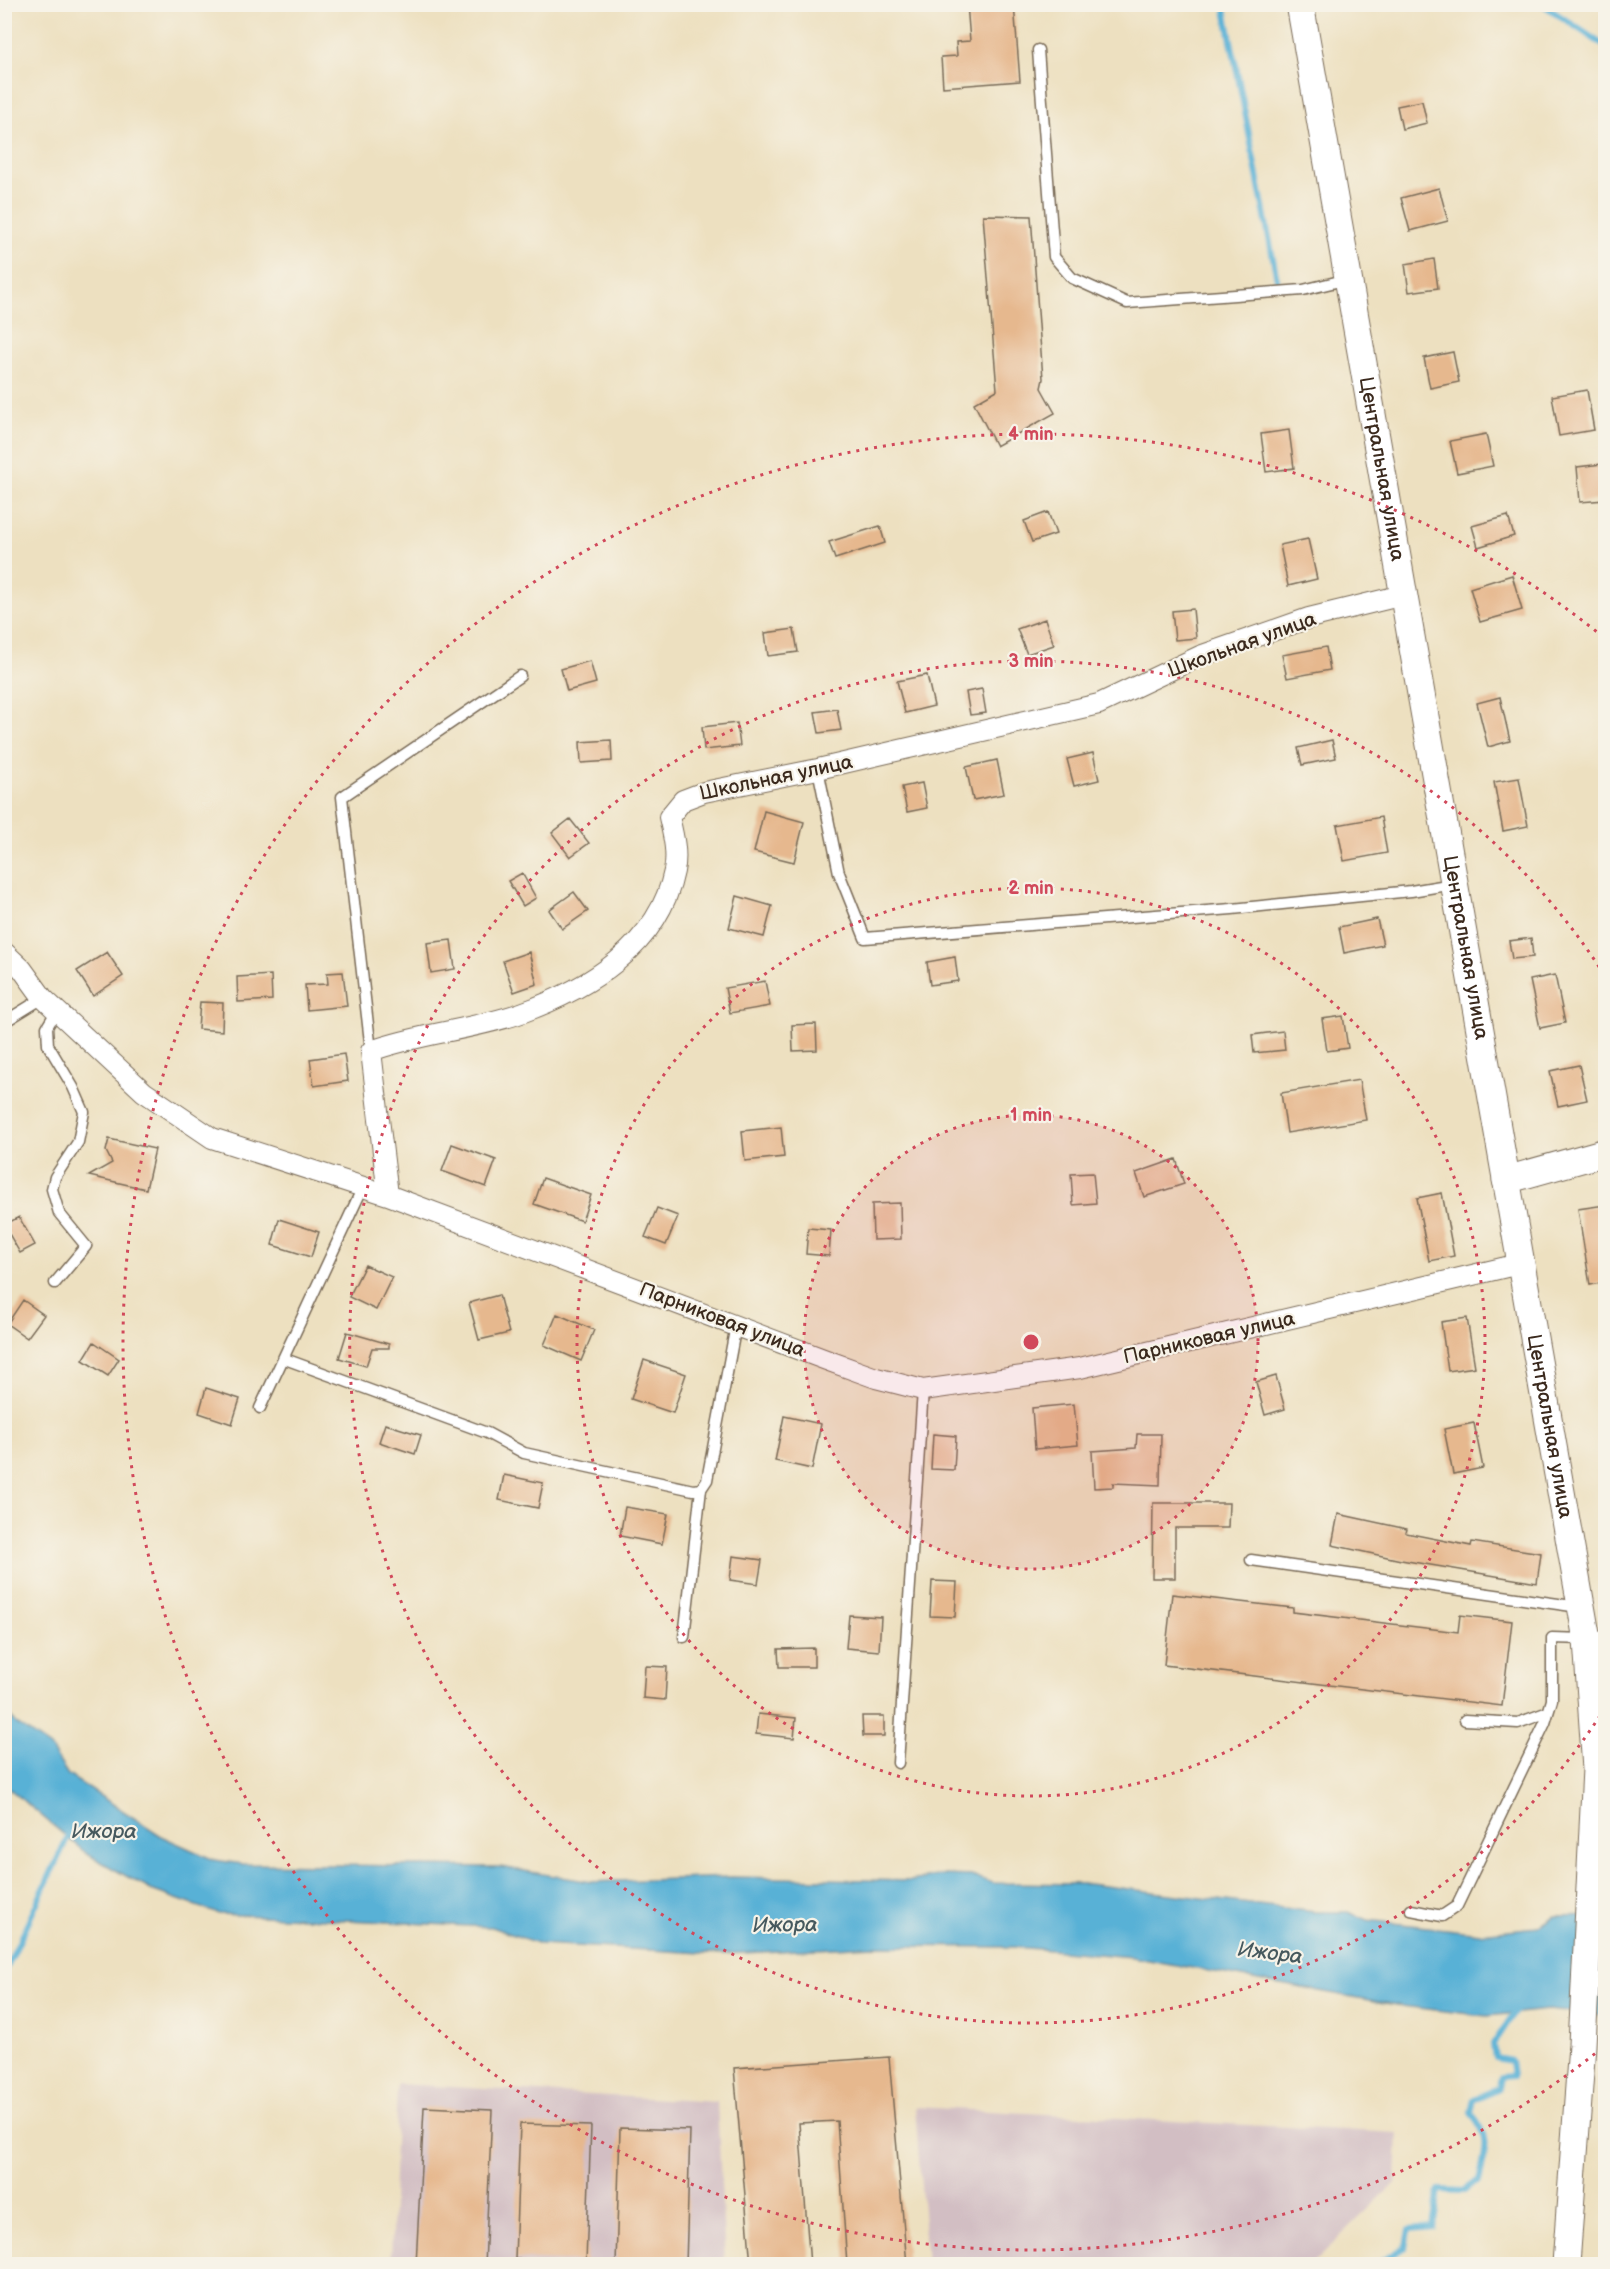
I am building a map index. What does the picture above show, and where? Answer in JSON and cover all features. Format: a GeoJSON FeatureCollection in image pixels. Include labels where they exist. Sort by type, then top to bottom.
{"type":"FeatureCollection","features":[{"type":"Feature","properties":{"kind":"main road","name":"Центральная улица"},"geometry":{"type":"LineString","coordinates":[[1300,4],[1579,1607],[1596,1641],[1596,1749],[1590,1895],[1566,2265]]}},
{"type":"Feature","properties":{"kind":"main road"},"geometry":{"type":"LineString","coordinates":[[1506,1180],[1605,1152]]}},
{"type":"Feature","properties":{"kind":"street","name":"Школьная улица"},"geometry":{"type":"LineString","coordinates":[[371,1051],[397,1041],[520,1013],[596,977],[622,959],[659,911],[675,869],[675,844],[669,817],[683,800],[704,792],[818,770],[1099,704],[1200,656],[1309,618],[1403,595]]}},
{"type":"Feature","properties":{"kind":"street","name":"Парниковая улица"},"geometry":{"type":"LineString","coordinates":[[4,952],[22,969],[49,1005],[144,1092],[212,1138],[388,1195],[876,1378],[924,1390],[1080,1368],[1519,1264]]}},
{"type":"Feature","properties":{"kind":"street"},"geometry":{"type":"LineString","coordinates":[[371,1051],[388,1195]]}},
{"type":"Feature","properties":{"kind":"lane"},"geometry":{"type":"LineString","coordinates":[[1038,50],[1054,257],[1072,278],[1127,303],[1303,290],[1348,279]]}},
{"type":"Feature","properties":{"kind":"lane"},"geometry":{"type":"LineString","coordinates":[[371,1051],[342,797],[520,676]]}},
{"type":"Feature","properties":{"kind":"lane"},"geometry":{"type":"LineString","coordinates":[[818,770],[839,873],[865,938],[1232,909],[1412,891],[1453,884]]}},
{"type":"Feature","properties":{"kind":"lane"},"geometry":{"type":"LineString","coordinates":[[4,1022],[49,1005],[48,1045],[73,1087],[84,1112],[78,1142],[55,1177],[52,1190],[59,1213],[86,1246],[55,1283]]}},
{"type":"Feature","properties":{"kind":"lane"},"geometry":{"type":"LineString","coordinates":[[260,1408],[285,1359],[363,1187]]}},
{"type":"Feature","properties":{"kind":"lane"},"geometry":{"type":"LineString","coordinates":[[684,1637],[701,1489],[707,1480],[736,1325]]}},
{"type":"Feature","properties":{"kind":"lane"},"geometry":{"type":"LineString","coordinates":[[285,1359],[467,1425],[524,1453],[693,1490],[701,1489]]}},
{"type":"Feature","properties":{"kind":"lane"},"geometry":{"type":"LineString","coordinates":[[898,1763],[924,1390]]}},
{"type":"Feature","properties":{"kind":"lane"},"geometry":{"type":"LineString","coordinates":[[1251,1560],[1579,1607]]}},
{"type":"Feature","properties":{"kind":"lane"},"geometry":{"type":"LineString","coordinates":[[1411,1910],[1443,1916],[1456,1905],[1548,1712],[1552,1700],[1552,1638],[1596,1641]]}},
{"type":"Feature","properties":{"kind":"lane"},"geometry":{"type":"LineString","coordinates":[[1465,1720],[1518,1723],[1548,1712]]}},
{"type":"Feature","properties":{"kind":"shaded area"},"geometry":{"type":"Polygon","coordinates":[[[397,2084],[717,2102],[725,2264],[391,2264],[397,2084]]]}},
{"type":"Feature","properties":{"kind":"shaded area"},"geometry":{"type":"Polygon","coordinates":[[[915,2107],[1398,2133],[1396,2182],[1312,2264],[927,2264],[915,2107]]]}},
{"type":"Feature","properties":{"kind":"water","name":"Ижора"},"geometry":{"type":"Polygon","coordinates":[[[4,1711],[17,1724],[50,1747],[68,1775],[163,1837],[214,1860],[243,1864],[500,1867],[591,1882],[731,1877],[911,1881],[942,1875],[971,1876],[993,1883],[1088,1884],[1315,1912],[1348,1912],[1367,1920],[1480,1933],[1538,1927],[1555,1916],[1605,1915],[1605,2016],[1548,2010],[1487,2016],[1402,2006],[1132,1957],[1016,1947],[873,1946],[722,1954],[540,1944],[491,1927],[219,1914],[151,1890],[87,1854],[5,1785],[4,1711]]]}},
{"type":"Feature","properties":{"kind":"building"},"geometry":{"type":"Polygon","coordinates":[[[967,4],[1014,4],[1020,81],[943,87],[941,57],[957,56],[956,42],[970,41],[967,4]]]}},
{"type":"Feature","properties":{"kind":"building"},"geometry":{"type":"Polygon","coordinates":[[[1422,101],[1427,123],[1402,129],[1397,106],[1422,101]]]}},
{"type":"Feature","properties":{"kind":"building"},"geometry":{"type":"Polygon","coordinates":[[[1439,188],[1448,221],[1410,231],[1401,198],[1439,188]]]}},
{"type":"Feature","properties":{"kind":"building"},"geometry":{"type":"Polygon","coordinates":[[[983,215],[1031,216],[1043,379],[1041,388],[1055,413],[996,446],[974,403],[997,390],[983,215]]]}},
{"type":"Feature","properties":{"kind":"building"},"geometry":{"type":"Polygon","coordinates":[[[1434,259],[1438,288],[1409,292],[1405,264],[1434,259]]]}},
{"type":"Feature","properties":{"kind":"building"},"geometry":{"type":"Polygon","coordinates":[[[1453,352],[1459,382],[1430,388],[1424,358],[1453,352]]]}},
{"type":"Feature","properties":{"kind":"building"},"geometry":{"type":"Polygon","coordinates":[[[1587,390],[1594,430],[1559,436],[1552,396],[1587,390]]]}},
{"type":"Feature","properties":{"kind":"building"},"geometry":{"type":"Polygon","coordinates":[[[1289,430],[1294,468],[1266,472],[1261,434],[1289,430]]]}},
{"type":"Feature","properties":{"kind":"building"},"geometry":{"type":"Polygon","coordinates":[[[1486,434],[1493,466],[1457,473],[1450,441],[1486,434]]]}},
{"type":"Feature","properties":{"kind":"building"},"geometry":{"type":"Polygon","coordinates":[[[1602,464],[1605,500],[1580,502],[1577,467],[1602,464]]]}},
{"type":"Feature","properties":{"kind":"building"},"geometry":{"type":"Polygon","coordinates":[[[1048,512],[1056,534],[1032,542],[1024,521],[1048,512]]]}},
{"type":"Feature","properties":{"kind":"building"},"geometry":{"type":"Polygon","coordinates":[[[1508,516],[1514,536],[1478,547],[1472,526],[1508,516]]]}},
{"type":"Feature","properties":{"kind":"building"},"geometry":{"type":"Polygon","coordinates":[[[880,526],[885,543],[835,559],[829,542],[880,526]]]}},
{"type":"Feature","properties":{"kind":"building"},"geometry":{"type":"Polygon","coordinates":[[[1308,539],[1317,579],[1288,586],[1280,545],[1308,539]]]}},
{"type":"Feature","properties":{"kind":"building"},"geometry":{"type":"Polygon","coordinates":[[[1512,575],[1522,610],[1480,622],[1470,588],[1512,575]]]}},
{"type":"Feature","properties":{"kind":"building"},"geometry":{"type":"Polygon","coordinates":[[[1193,609],[1196,638],[1175,640],[1172,611],[1193,609]]]}},
{"type":"Feature","properties":{"kind":"building"},"geometry":{"type":"Polygon","coordinates":[[[1045,619],[1054,645],[1027,654],[1017,629],[1045,619]]]}},
{"type":"Feature","properties":{"kind":"building"},"geometry":{"type":"Polygon","coordinates":[[[794,629],[798,652],[768,656],[765,633],[794,629]]]}},
{"type":"Feature","properties":{"kind":"building"},"geometry":{"type":"Polygon","coordinates":[[[1326,647],[1330,670],[1287,678],[1282,655],[1326,647]]]}},
{"type":"Feature","properties":{"kind":"building"},"geometry":{"type":"Polygon","coordinates":[[[590,661],[596,683],[567,691],[561,669],[590,661]]]}},
{"type":"Feature","properties":{"kind":"building"},"geometry":{"type":"Polygon","coordinates":[[[927,675],[934,706],[905,713],[897,681],[927,675]]]}},
{"type":"Feature","properties":{"kind":"building"},"geometry":{"type":"Polygon","coordinates":[[[982,689],[986,713],[970,715],[966,692],[982,689]]]}},
{"type":"Feature","properties":{"kind":"building"},"geometry":{"type":"Polygon","coordinates":[[[1500,697],[1510,741],[1488,747],[1477,703],[1500,697]]]}},
{"type":"Feature","properties":{"kind":"building"},"geometry":{"type":"Polygon","coordinates":[[[837,709],[841,730],[819,733],[815,712],[837,709]]]}},
{"type":"Feature","properties":{"kind":"building"},"geometry":{"type":"Polygon","coordinates":[[[737,723],[740,746],[704,750],[702,727],[737,723]]]}},
{"type":"Feature","properties":{"kind":"building"},"geometry":{"type":"Polygon","coordinates":[[[611,740],[612,761],[581,763],[580,742],[611,740]]]}},
{"type":"Feature","properties":{"kind":"building"},"geometry":{"type":"Polygon","coordinates":[[[1332,740],[1336,758],[1302,765],[1298,748],[1332,740]]]}},
{"type":"Feature","properties":{"kind":"building"},"geometry":{"type":"Polygon","coordinates":[[[1093,753],[1099,780],[1074,786],[1067,759],[1093,753]]]}},
{"type":"Feature","properties":{"kind":"building"},"geometry":{"type":"Polygon","coordinates":[[[997,760],[1004,794],[973,800],[966,767],[997,760]]]}},
{"type":"Feature","properties":{"kind":"building"},"geometry":{"type":"Polygon","coordinates":[[[1519,778],[1528,826],[1503,831],[1494,782],[1519,778]]]}},
{"type":"Feature","properties":{"kind":"building"},"geometry":{"type":"Polygon","coordinates":[[[922,783],[927,808],[907,812],[902,787],[922,783]]]}},
{"type":"Feature","properties":{"kind":"building"},"geometry":{"type":"Polygon","coordinates":[[[764,811],[804,822],[794,862],[754,852],[764,811]]]}},
{"type":"Feature","properties":{"kind":"building"},"geometry":{"type":"Polygon","coordinates":[[[1381,817],[1387,853],[1344,861],[1337,825],[1381,817]]]}},
{"type":"Feature","properties":{"kind":"building"},"geometry":{"type":"Polygon","coordinates":[[[570,819],[589,843],[570,857],[552,833],[570,819]]]}},
{"type":"Feature","properties":{"kind":"building"},"geometry":{"type":"Polygon","coordinates":[[[522,873],[536,898],[523,906],[508,881],[522,873]]]}},
{"type":"Feature","properties":{"kind":"building"},"geometry":{"type":"Polygon","coordinates":[[[574,892],[588,911],[562,929],[549,910],[574,892]]]}},
{"type":"Feature","properties":{"kind":"building"},"geometry":{"type":"Polygon","coordinates":[[[737,896],[772,906],[764,937],[729,928],[737,896]]]}},
{"type":"Feature","properties":{"kind":"building"},"geometry":{"type":"Polygon","coordinates":[[[1377,919],[1383,945],[1344,953],[1339,927],[1377,919]]]}},
{"type":"Feature","properties":{"kind":"building"},"geometry":{"type":"Polygon","coordinates":[[[1531,938],[1533,957],[1512,959],[1509,941],[1531,938]]]}},
{"type":"Feature","properties":{"kind":"building"},"geometry":{"type":"Polygon","coordinates":[[[451,940],[455,969],[431,973],[427,943],[451,940]]]}},
{"type":"Feature","properties":{"kind":"building"},"geometry":{"type":"Polygon","coordinates":[[[107,952],[123,976],[93,996],[77,971],[107,952]]]}},
{"type":"Feature","properties":{"kind":"building"},"geometry":{"type":"Polygon","coordinates":[[[529,952],[537,984],[514,992],[503,961],[529,952]]]}},
{"type":"Feature","properties":{"kind":"building"},"geometry":{"type":"Polygon","coordinates":[[[955,957],[958,981],[930,985],[927,962],[955,957]]]}},
{"type":"Feature","properties":{"kind":"building"},"geometry":{"type":"Polygon","coordinates":[[[343,972],[347,1006],[307,1010],[305,985],[328,984],[327,973],[343,972]]]}},
{"type":"Feature","properties":{"kind":"building"},"geometry":{"type":"Polygon","coordinates":[[[271,975],[272,1000],[238,1002],[237,977],[271,975]]]}},
{"type":"Feature","properties":{"kind":"building"},"geometry":{"type":"Polygon","coordinates":[[[1555,975],[1565,1023],[1540,1028],[1530,980],[1555,975]]]}},
{"type":"Feature","properties":{"kind":"building"},"geometry":{"type":"Polygon","coordinates":[[[765,981],[770,1006],[730,1013],[725,988],[765,981]]]}},
{"type":"Feature","properties":{"kind":"building"},"geometry":{"type":"Polygon","coordinates":[[[200,1002],[223,1003],[222,1031],[198,1029],[200,1002]]]}},
{"type":"Feature","properties":{"kind":"building"},"geometry":{"type":"Polygon","coordinates":[[[1343,1016],[1348,1048],[1327,1051],[1322,1019],[1343,1016]]]}},
{"type":"Feature","properties":{"kind":"building"},"geometry":{"type":"Polygon","coordinates":[[[816,1024],[817,1050],[793,1051],[792,1025],[816,1024]]]}},
{"type":"Feature","properties":{"kind":"building"},"geometry":{"type":"Polygon","coordinates":[[[1283,1031],[1285,1050],[1254,1053],[1252,1035],[1283,1031]]]}},
{"type":"Feature","properties":{"kind":"building"},"geometry":{"type":"Polygon","coordinates":[[[344,1054],[348,1081],[314,1086],[310,1059],[344,1054]]]}},
{"type":"Feature","properties":{"kind":"building"},"geometry":{"type":"Polygon","coordinates":[[[1579,1065],[1587,1100],[1558,1106],[1550,1071],[1579,1065]]]}},
{"type":"Feature","properties":{"kind":"building"},"geometry":{"type":"Polygon","coordinates":[[[1359,1080],[1366,1120],[1287,1133],[1281,1093],[1359,1080]]]}},
{"type":"Feature","properties":{"kind":"building"},"geometry":{"type":"Polygon","coordinates":[[[781,1127],[784,1157],[745,1161],[742,1131],[781,1127]]]}},
{"type":"Feature","properties":{"kind":"building"},"geometry":{"type":"Polygon","coordinates":[[[109,1139],[155,1149],[146,1189],[89,1176],[112,1163],[106,1151],[109,1139]]]}},
{"type":"Feature","properties":{"kind":"building"},"geometry":{"type":"Polygon","coordinates":[[[452,1144],[496,1160],[486,1187],[442,1171],[452,1144]]]}},
{"type":"Feature","properties":{"kind":"building"},"geometry":{"type":"Polygon","coordinates":[[[1176,1159],[1184,1184],[1144,1197],[1136,1173],[1176,1159]]]}},
{"type":"Feature","properties":{"kind":"building"},"geometry":{"type":"Polygon","coordinates":[[[1093,1173],[1096,1203],[1073,1205],[1071,1174],[1093,1173]]]}},
{"type":"Feature","properties":{"kind":"building"},"geometry":{"type":"Polygon","coordinates":[[[543,1178],[591,1195],[582,1221],[534,1204],[543,1178]]]}},
{"type":"Feature","properties":{"kind":"building"},"geometry":{"type":"Polygon","coordinates":[[[1442,1193],[1454,1256],[1429,1261],[1417,1198],[1442,1193]]]}},
{"type":"Feature","properties":{"kind":"building"},"geometry":{"type":"Polygon","coordinates":[[[900,1203],[901,1239],[873,1240],[872,1204],[900,1203]]]}},
{"type":"Feature","properties":{"kind":"building"},"geometry":{"type":"Polygon","coordinates":[[[1605,1205],[1605,1282],[1590,1285],[1578,1209],[1605,1205]]]}},
{"type":"Feature","properties":{"kind":"building"},"geometry":{"type":"Polygon","coordinates":[[[657,1208],[678,1216],[666,1245],[645,1237],[657,1208]]]}},
{"type":"Feature","properties":{"kind":"building"},"geometry":{"type":"Polygon","coordinates":[[[19,1217],[35,1245],[20,1253],[4,1225],[19,1217]]]}},
{"type":"Feature","properties":{"kind":"building"},"geometry":{"type":"Polygon","coordinates":[[[279,1219],[319,1232],[311,1257],[272,1245],[279,1219]]]}},
{"type":"Feature","properties":{"kind":"building"},"geometry":{"type":"Polygon","coordinates":[[[808,1228],[831,1230],[829,1256],[806,1254],[808,1228]]]}},
{"type":"Feature","properties":{"kind":"building"},"geometry":{"type":"Polygon","coordinates":[[[365,1265],[392,1277],[376,1310],[349,1297],[365,1265]]]}},
{"type":"Feature","properties":{"kind":"building"},"geometry":{"type":"Polygon","coordinates":[[[499,1295],[509,1333],[479,1340],[469,1303],[499,1295]]]}},
{"type":"Feature","properties":{"kind":"building"},"geometry":{"type":"Polygon","coordinates":[[[23,1300],[44,1315],[27,1338],[7,1324],[23,1300]]]}},
{"type":"Feature","properties":{"kind":"building"},"geometry":{"type":"Polygon","coordinates":[[[557,1314],[594,1330],[581,1361],[544,1345],[557,1314]]]}},
{"type":"Feature","properties":{"kind":"building"},"geometry":{"type":"Polygon","coordinates":[[[1467,1318],[1475,1367],[1448,1371],[1441,1322],[1467,1318]]]}},
{"type":"Feature","properties":{"kind":"building"},"geometry":{"type":"Polygon","coordinates":[[[347,1332],[389,1344],[389,1348],[372,1348],[366,1366],[339,1358],[347,1332]]]}},
{"type":"Feature","properties":{"kind":"building"},"geometry":{"type":"Polygon","coordinates":[[[94,1342],[119,1359],[108,1376],[83,1360],[94,1342]]]}},
{"type":"Feature","properties":{"kind":"building"},"geometry":{"type":"Polygon","coordinates":[[[644,1360],[686,1374],[673,1413],[631,1399],[644,1360]]]}},
{"type":"Feature","properties":{"kind":"building"},"geometry":{"type":"Polygon","coordinates":[[[1276,1376],[1285,1409],[1265,1415],[1256,1382],[1276,1376]]]}},
{"type":"Feature","properties":{"kind":"building"},"geometry":{"type":"Polygon","coordinates":[[[206,1388],[240,1399],[232,1424],[199,1413],[206,1388]]]}},
{"type":"Feature","properties":{"kind":"building"},"geometry":{"type":"Polygon","coordinates":[[[1074,1404],[1078,1445],[1035,1449],[1032,1408],[1074,1404]]]}},
{"type":"Feature","properties":{"kind":"building"},"geometry":{"type":"Polygon","coordinates":[[[784,1416],[821,1424],[812,1469],[775,1461],[784,1416]]]}},
{"type":"Feature","properties":{"kind":"building"},"geometry":{"type":"Polygon","coordinates":[[[1474,1423],[1483,1468],[1453,1474],[1444,1429],[1474,1423]]]}},
{"type":"Feature","properties":{"kind":"building"},"geometry":{"type":"Polygon","coordinates":[[[385,1424],[421,1435],[415,1454],[379,1442],[385,1424]]]}},
{"type":"Feature","properties":{"kind":"building"},"geometry":{"type":"Polygon","coordinates":[[[933,1434],[956,1436],[954,1470],[931,1469],[933,1434]]]}},
{"type":"Feature","properties":{"kind":"building"},"geometry":{"type":"Polygon","coordinates":[[[1137,1434],[1161,1434],[1160,1485],[1113,1483],[1113,1487],[1094,1488],[1092,1451],[1136,1448],[1137,1434]]]}},
{"type":"Feature","properties":{"kind":"building"},"geometry":{"type":"Polygon","coordinates":[[[504,1475],[543,1483],[538,1508],[499,1500],[504,1475]]]}},
{"type":"Feature","properties":{"kind":"building"},"geometry":{"type":"Polygon","coordinates":[[[1153,1503],[1229,1503],[1228,1528],[1175,1528],[1175,1578],[1152,1578],[1153,1503]]]}},
{"type":"Feature","properties":{"kind":"building"},"geometry":{"type":"Polygon","coordinates":[[[625,1507],[668,1514],[662,1544],[620,1536],[625,1507]]]}},
{"type":"Feature","properties":{"kind":"building"},"geometry":{"type":"Polygon","coordinates":[[[1338,1514],[1407,1529],[1406,1533],[1471,1546],[1472,1542],[1541,1553],[1537,1583],[1401,1560],[1332,1545],[1338,1514]]]}},
{"type":"Feature","properties":{"kind":"building"},"geometry":{"type":"Polygon","coordinates":[[[733,1556],[762,1560],[758,1584],[730,1580],[733,1556]]]}},
{"type":"Feature","properties":{"kind":"building"},"geometry":{"type":"Polygon","coordinates":[[[932,1581],[957,1582],[955,1617],[930,1616],[932,1581]]]}},
{"type":"Feature","properties":{"kind":"building"},"geometry":{"type":"Polygon","coordinates":[[[1172,1594],[1293,1608],[1293,1612],[1458,1632],[1460,1615],[1512,1621],[1502,1706],[1164,1665],[1172,1594]]]}},
{"type":"Feature","properties":{"kind":"building"},"geometry":{"type":"Polygon","coordinates":[[[849,1615],[881,1617],[879,1651],[846,1648],[849,1615]]]}},
{"type":"Feature","properties":{"kind":"building"},"geometry":{"type":"Polygon","coordinates":[[[814,1648],[814,1667],[779,1667],[778,1649],[814,1648]]]}},
{"type":"Feature","properties":{"kind":"building"},"geometry":{"type":"Polygon","coordinates":[[[645,1666],[667,1667],[665,1700],[643,1698],[645,1666]]]}},
{"type":"Feature","properties":{"kind":"building"},"geometry":{"type":"Polygon","coordinates":[[[758,1714],[796,1718],[794,1738],[756,1734],[758,1714]]]}},
{"type":"Feature","properties":{"kind":"building"},"geometry":{"type":"Polygon","coordinates":[[[862,1716],[884,1716],[884,1736],[863,1736],[862,1716]]]}},
{"type":"Feature","properties":{"kind":"building"},"geometry":{"type":"Polygon","coordinates":[[[889,2057],[907,2265],[847,2265],[837,2121],[799,2123],[810,2265],[751,2265],[734,2068],[889,2057]]]}},
{"type":"Feature","properties":{"kind":"building"},"geometry":{"type":"Polygon","coordinates":[[[424,2107],[492,2110],[485,2265],[416,2265],[424,2107]]]}},
{"type":"Feature","properties":{"kind":"building"},"geometry":{"type":"Polygon","coordinates":[[[520,2124],[591,2126],[586,2262],[515,2259],[520,2124]]]}},
{"type":"Feature","properties":{"kind":"building"},"geometry":{"type":"Polygon","coordinates":[[[620,2128],[690,2130],[686,2265],[616,2265],[620,2128]]]}},
{"type":"Feature","properties":{"kind":"waterway"},"geometry":{"type":"LineString","coordinates":[[1224,4],[1277,279]]}},
{"type":"Feature","properties":{"kind":"waterway"},"geometry":{"type":"LineString","coordinates":[[1542,4],[1606,47]]}},
{"type":"Feature","properties":{"kind":"waterway"},"geometry":{"type":"LineString","coordinates":[[4,1974],[71,1830]]}},
{"type":"Feature","properties":{"kind":"waterway"},"geometry":{"type":"LineString","coordinates":[[1377,2264],[1406,2247],[1409,2229],[1433,2227],[1439,2190],[1464,2191],[1479,2180],[1486,2145],[1482,2130],[1471,2113],[1474,2099],[1499,2088],[1501,2077],[1513,2076],[1511,2061],[1495,2058],[1493,2045],[1518,2007]]}}]}
